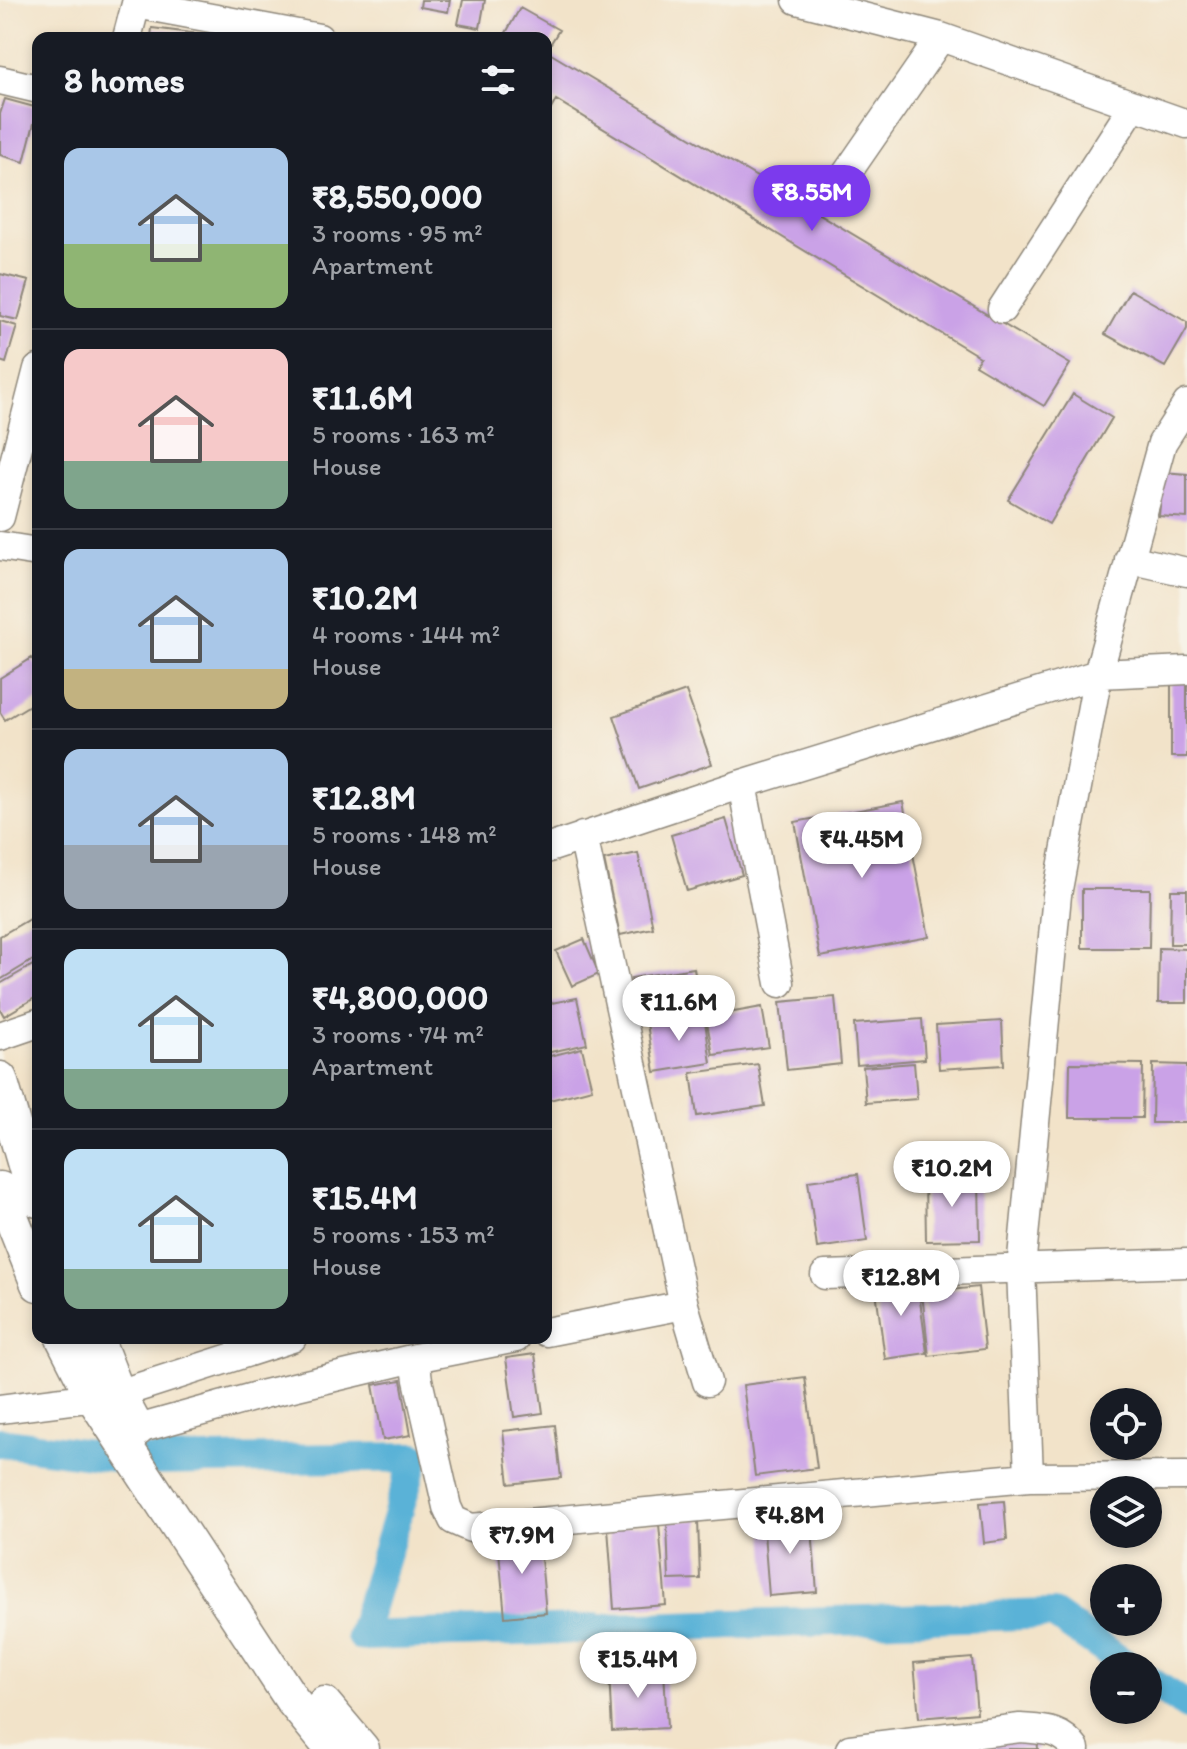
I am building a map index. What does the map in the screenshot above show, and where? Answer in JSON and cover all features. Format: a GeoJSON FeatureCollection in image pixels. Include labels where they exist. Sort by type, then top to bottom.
{"type":"FeatureCollection","features":[{"type":"Feature","properties":{"kind":"street"},"geometry":{"type":"LineString","coordinates":[[797,0],[941,37],[1187,124]]}},
{"type":"Feature","properties":{"kind":"street"},"geometry":{"type":"LineString","coordinates":[[128,32],[136,2],[288,32]]}},
{"type":"Feature","properties":{"kind":"street"},"geometry":{"type":"LineString","coordinates":[[840,183],[941,37]]}},
{"type":"Feature","properties":{"kind":"street"},"geometry":{"type":"LineString","coordinates":[[0,80],[32,88]]}},
{"type":"Feature","properties":{"kind":"street"},"geometry":{"type":"LineString","coordinates":[[1002,309],[1134,105]]}},
{"type":"Feature","properties":{"kind":"street"},"geometry":{"type":"LineString","coordinates":[[0,517],[32,392]]}},
{"type":"Feature","properties":{"kind":"street"},"geometry":{"type":"LineString","coordinates":[[1029,1477],[1021,1268],[1057,895],[1098,674],[1129,559],[1187,404]]}},
{"type":"Feature","properties":{"kind":"street"},"geometry":{"type":"LineString","coordinates":[[0,546],[32,551]]}},
{"type":"Feature","properties":{"kind":"street"},"geometry":{"type":"LineString","coordinates":[[1129,559],[1187,572]]}},
{"type":"Feature","properties":{"kind":"street"},"geometry":{"type":"LineString","coordinates":[[552,847],[742,784],[1098,674],[1187,670]]}},
{"type":"Feature","properties":{"kind":"street"},"geometry":{"type":"LineString","coordinates":[[742,784],[780,983]]}},
{"type":"Feature","properties":{"kind":"street"},"geometry":{"type":"LineString","coordinates":[[583,836],[684,1305],[707,1382]]}},
{"type":"Feature","properties":{"kind":"street"},"geometry":{"type":"LineString","coordinates":[[0,1036],[32,1025]]}},
{"type":"Feature","properties":{"kind":"street"},"geometry":{"type":"LineString","coordinates":[[0,1079],[32,1186]]}},
{"type":"Feature","properties":{"kind":"street"},"geometry":{"type":"LineString","coordinates":[[0,1189],[32,1269]]}},
{"type":"Feature","properties":{"kind":"street"},"geometry":{"type":"LineString","coordinates":[[825,1275],[1187,1263]]}},
{"type":"Feature","properties":{"kind":"street"},"geometry":{"type":"LineString","coordinates":[[552,1331],[684,1305]]}},
{"type":"Feature","properties":{"kind":"street"},"geometry":{"type":"LineString","coordinates":[[67,1344],[139,1443],[292,1700],[332,1749]]}},
{"type":"Feature","properties":{"kind":"street"},"geometry":{"type":"LineString","coordinates":[[97,1344],[106,1396]]}},
{"type":"Feature","properties":{"kind":"street"},"geometry":{"type":"LineString","coordinates":[[0,1409],[106,1396],[273,1344]]}},
{"type":"Feature","properties":{"kind":"street"},"geometry":{"type":"LineString","coordinates":[[139,1443],[224,1404],[486,1344]]}},
{"type":"Feature","properties":{"kind":"street"},"geometry":{"type":"LineString","coordinates":[[415,1358],[447,1507],[453,1520],[460,1526],[471,1528],[1029,1477],[1187,1476]]}},
{"type":"Feature","properties":{"kind":"street"},"geometry":{"type":"LineString","coordinates":[[174,1504],[309,1686],[362,1749]]}},
{"type":"Feature","properties":{"kind":"street"},"geometry":{"type":"LineString","coordinates":[[850,1749],[1020,1728],[1067,1737],[1075,1749]]}},
{"type":"Feature","properties":{"kind":"building"},"geometry":{"type":"Polygon","coordinates":[[[421,0],[450,0],[448,12],[420,7],[421,0]]]}},
{"type":"Feature","properties":{"kind":"building"},"geometry":{"type":"Polygon","coordinates":[[[463,0],[485,0],[480,28],[458,24],[463,0]]]}},
{"type":"Feature","properties":{"kind":"building"},"geometry":{"type":"Polygon","coordinates":[[[520,8],[559,30],[552,41],[552,32],[506,32],[520,8]]]}},
{"type":"Feature","properties":{"kind":"building"},"geometry":{"type":"Polygon","coordinates":[[[152,28],[183,32],[152,32],[152,28]]]}},
{"type":"Feature","properties":{"kind":"building"},"geometry":{"type":"Polygon","coordinates":[[[552,55],[1070,364],[1044,406],[975,365],[980,357],[556,100],[552,107],[552,55]]]}},
{"type":"Feature","properties":{"kind":"building"},"geometry":{"type":"Polygon","coordinates":[[[5,99],[32,106],[32,131],[24,162],[0,155],[0,114],[5,99]]]}},
{"type":"Feature","properties":{"kind":"building"},"geometry":{"type":"Polygon","coordinates":[[[0,274],[29,281],[18,320],[0,316],[0,274]]]}},
{"type":"Feature","properties":{"kind":"building"},"geometry":{"type":"Polygon","coordinates":[[[1130,290],[1187,322],[1187,329],[1165,367],[1105,334],[1130,290]]]}},
{"type":"Feature","properties":{"kind":"building"},"geometry":{"type":"Polygon","coordinates":[[[0,321],[17,326],[6,363],[0,361],[0,321]]]}},
{"type":"Feature","properties":{"kind":"building"},"geometry":{"type":"Polygon","coordinates":[[[1073,394],[1112,418],[1049,524],[1008,500],[1073,394]]]}},
{"type":"Feature","properties":{"kind":"building"},"geometry":{"type":"Polygon","coordinates":[[[1163,472],[1187,474],[1187,518],[1159,516],[1163,472]]]}},
{"type":"Feature","properties":{"kind":"building"},"geometry":{"type":"Polygon","coordinates":[[[32,658],[32,704],[5,720],[0,712],[0,678],[32,658]]]}},
{"type":"Feature","properties":{"kind":"building"},"geometry":{"type":"Polygon","coordinates":[[[1171,679],[1187,679],[1187,757],[1171,757],[1171,679]]]}},
{"type":"Feature","properties":{"kind":"building"},"geometry":{"type":"Polygon","coordinates":[[[686,691],[712,764],[639,789],[614,716],[686,691]]]}},
{"type":"Feature","properties":{"kind":"building"},"geometry":{"type":"Polygon","coordinates":[[[903,802],[929,937],[820,957],[795,822],[903,802]]]}},
{"type":"Feature","properties":{"kind":"building"},"geometry":{"type":"Polygon","coordinates":[[[726,819],[742,875],[687,891],[671,835],[726,819]]]}},
{"type":"Feature","properties":{"kind":"building"},"geometry":{"type":"Polygon","coordinates":[[[638,853],[653,928],[620,935],[604,860],[638,853]]]}},
{"type":"Feature","properties":{"kind":"building"},"geometry":{"type":"Polygon","coordinates":[[[1082,889],[1150,889],[1149,948],[1082,948],[1082,889]]]}},
{"type":"Feature","properties":{"kind":"building"},"geometry":{"type":"Polygon","coordinates":[[[1171,890],[1187,890],[1187,944],[1170,944],[1171,890]]]}},
{"type":"Feature","properties":{"kind":"building"},"geometry":{"type":"Polygon","coordinates":[[[32,917],[32,961],[0,980],[0,936],[32,917]]]}},
{"type":"Feature","properties":{"kind":"building"},"geometry":{"type":"Polygon","coordinates":[[[584,939],[599,974],[572,986],[556,951],[584,939]]]}},
{"type":"Feature","properties":{"kind":"building"},"geometry":{"type":"Polygon","coordinates":[[[1159,948],[1187,949],[1187,1003],[1158,1003],[1159,948]]]}},
{"type":"Feature","properties":{"kind":"building"},"geometry":{"type":"Polygon","coordinates":[[[32,965],[32,1000],[4,1016],[0,1009],[0,984],[32,965]]]}},
{"type":"Feature","properties":{"kind":"building"},"geometry":{"type":"Polygon","coordinates":[[[694,968],[700,1007],[637,1017],[631,978],[694,968]]]}},
{"type":"Feature","properties":{"kind":"building"},"geometry":{"type":"Polygon","coordinates":[[[835,997],[841,1064],[787,1070],[780,1002],[835,997]]]}},
{"type":"Feature","properties":{"kind":"building"},"geometry":{"type":"Polygon","coordinates":[[[577,998],[587,1044],[552,1052],[552,1003],[577,998]]]}},
{"type":"Feature","properties":{"kind":"building"},"geometry":{"type":"Polygon","coordinates":[[[762,1007],[769,1047],[713,1055],[706,1017],[762,1007]]]}},
{"type":"Feature","properties":{"kind":"building"},"geometry":{"type":"Polygon","coordinates":[[[704,1015],[711,1063],[655,1072],[647,1024],[704,1015]]]}},
{"type":"Feature","properties":{"kind":"building"},"geometry":{"type":"Polygon","coordinates":[[[922,1019],[925,1059],[857,1065],[854,1024],[922,1019]]]}},
{"type":"Feature","properties":{"kind":"building"},"geometry":{"type":"Polygon","coordinates":[[[1002,1021],[1004,1065],[939,1069],[936,1025],[1002,1021]]]}},
{"type":"Feature","properties":{"kind":"building"},"geometry":{"type":"Polygon","coordinates":[[[582,1048],[592,1089],[552,1099],[552,1056],[582,1048]]]}},
{"type":"Feature","properties":{"kind":"building"},"geometry":{"type":"Polygon","coordinates":[[[914,1063],[917,1099],[866,1103],[863,1067],[914,1063]]]}},
{"type":"Feature","properties":{"kind":"building"},"geometry":{"type":"Polygon","coordinates":[[[1070,1063],[1143,1064],[1142,1118],[1069,1118],[1070,1063]]]}},
{"type":"Feature","properties":{"kind":"building"},"geometry":{"type":"Polygon","coordinates":[[[758,1064],[765,1106],[697,1116],[691,1073],[758,1064]]]}},
{"type":"Feature","properties":{"kind":"building"},"geometry":{"type":"Polygon","coordinates":[[[1153,1064],[1187,1065],[1187,1123],[1152,1123],[1153,1064]]]}},
{"type":"Feature","properties":{"kind":"building"},"geometry":{"type":"Polygon","coordinates":[[[858,1174],[867,1241],[817,1248],[808,1181],[858,1174]]]}},
{"type":"Feature","properties":{"kind":"building"},"geometry":{"type":"Polygon","coordinates":[[[979,1177],[980,1240],[926,1241],[925,1178],[979,1177]]]}},
{"type":"Feature","properties":{"kind":"building"},"geometry":{"type":"Polygon","coordinates":[[[917,1278],[927,1353],[885,1359],[875,1283],[917,1278]]]}},
{"type":"Feature","properties":{"kind":"building"},"geometry":{"type":"Polygon","coordinates":[[[978,1287],[985,1349],[929,1356],[922,1293],[978,1287]]]}},
{"type":"Feature","properties":{"kind":"building"},"geometry":{"type":"Polygon","coordinates":[[[535,1354],[543,1413],[514,1417],[506,1358],[535,1354]]]}},
{"type":"Feature","properties":{"kind":"building"},"geometry":{"type":"Polygon","coordinates":[[[805,1377],[817,1468],[755,1476],[743,1385],[805,1377]]]}},
{"type":"Feature","properties":{"kind":"building"},"geometry":{"type":"Polygon","coordinates":[[[401,1380],[411,1435],[383,1440],[373,1385],[401,1380]]]}},
{"type":"Feature","properties":{"kind":"building"},"geometry":{"type":"Polygon","coordinates":[[[555,1425],[561,1478],[509,1484],[503,1431],[555,1425]]]}},
{"type":"Feature","properties":{"kind":"building"},"geometry":{"type":"Polygon","coordinates":[[[1004,1501],[1007,1540],[984,1543],[980,1503],[1004,1501]]]}},
{"type":"Feature","properties":{"kind":"building"},"geometry":{"type":"Polygon","coordinates":[[[811,1516],[817,1592],[769,1596],[763,1520],[811,1516]]]}},
{"type":"Feature","properties":{"kind":"building"},"geometry":{"type":"Polygon","coordinates":[[[698,1520],[700,1579],[669,1580],[667,1521],[698,1520]]]}},
{"type":"Feature","properties":{"kind":"building"},"geometry":{"type":"Polygon","coordinates":[[[659,1524],[666,1605],[614,1609],[608,1528],[659,1524]]]}},
{"type":"Feature","properties":{"kind":"building"},"geometry":{"type":"Polygon","coordinates":[[[539,1536],[546,1613],[505,1617],[498,1540],[539,1536]]]}},
{"type":"Feature","properties":{"kind":"building"},"geometry":{"type":"Polygon","coordinates":[[[972,1658],[977,1713],[919,1718],[914,1663],[972,1658]]]}},
{"type":"Feature","properties":{"kind":"building"},"geometry":{"type":"Polygon","coordinates":[[[664,1669],[667,1728],[612,1731],[609,1672],[664,1669]]]}},
{"type":"Feature","properties":{"kind":"building"},"geometry":{"type":"Polygon","coordinates":[[[1037,1736],[1038,1749],[983,1749],[982,1740],[1037,1736]]]}},
{"type":"Feature","properties":{"kind":"waterway"},"geometry":{"type":"LineString","coordinates":[[0,1442],[142,1461],[415,1457],[361,1636],[1053,1614],[1108,1652]]}},
{"type":"Feature","properties":{"kind":"waterway"},"geometry":{"type":"LineString","coordinates":[[1162,1689],[1187,1706]]}}]}
